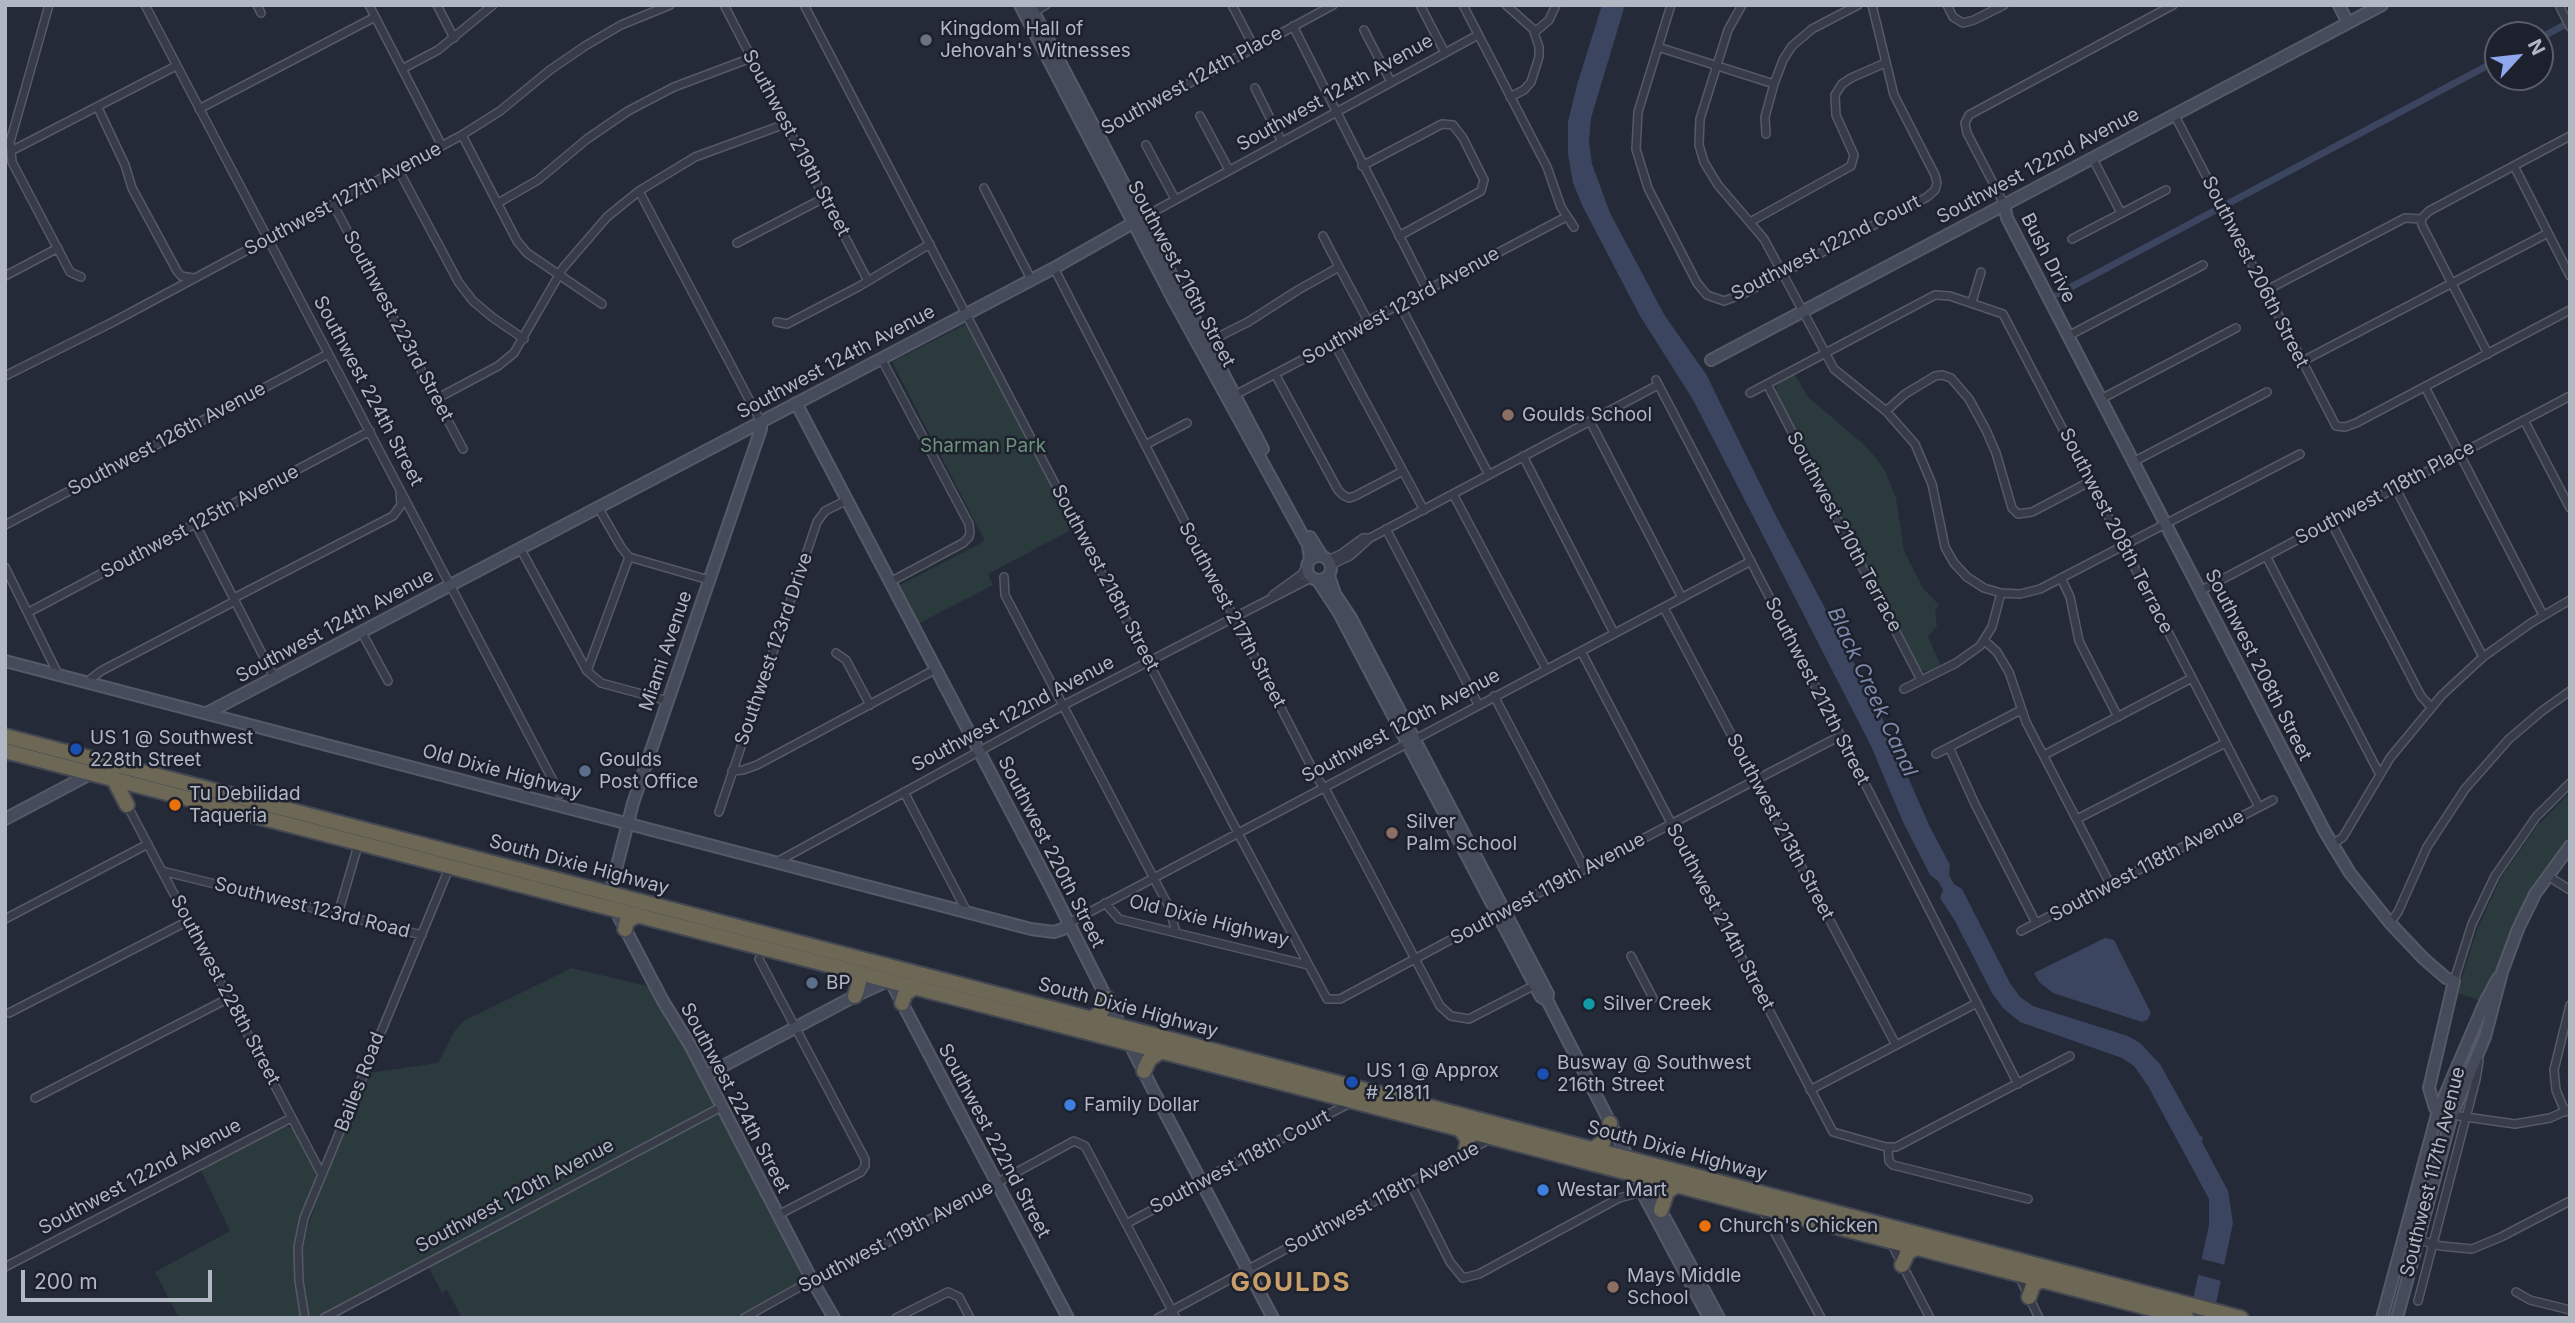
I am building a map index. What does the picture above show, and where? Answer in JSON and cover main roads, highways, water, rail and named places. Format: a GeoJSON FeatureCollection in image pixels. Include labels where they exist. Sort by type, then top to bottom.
{"type":"FeatureCollection","features":[{"type":"Feature","properties":{"kind":"highway","name":"South Dixie Highway"},"geometry":{"type":"LineString","coordinates":[[5,736],[91,766],[113,778],[139,785],[359,842],[610,893],[1628,1158],[1762,1200],[2182,1312]]}},
{"type":"Feature","properties":{"kind":"highway","name":"South Dixie Highway"},"geometry":{"type":"LineString","coordinates":[[5,749],[91,766],[107,763],[347,825],[531,887],[1637,1175],[1762,1200],[1789,1214],[1891,1234],[1917,1248],[1998,1269],[2019,1267],[2042,1280],[2182,1312],[2224,1314],[2241,1318]]}},
{"type":"Feature","properties":{"kind":"highway"},"geometry":{"type":"LineString","coordinates":[[107,763],[127,804],[130,792],[139,785]]}},
{"type":"Feature","properties":{"kind":"highway"},"geometry":{"type":"LineString","coordinates":[[238,811],[250,807],[324,826],[347,825]]}},
{"type":"Feature","properties":{"kind":"highway"},"geometry":{"type":"LineString","coordinates":[[531,887],[542,884],[599,898],[610,893]]}},
{"type":"Feature","properties":{"kind":"highway"},"geometry":{"type":"LineString","coordinates":[[614,908],[624,904],[702,924],[720,922]]}},
{"type":"Feature","properties":{"kind":"highway"},"geometry":{"type":"LineString","coordinates":[[625,929],[629,919],[638,915]]}},
{"type":"Feature","properties":{"kind":"highway"},"geometry":{"type":"LineString","coordinates":[[877,963],[884,968],[890,980],[903,976],[973,994],[988,992]]}},
{"type":"Feature","properties":{"kind":"highway"},"geometry":{"type":"LineString","coordinates":[[853,971],[859,982],[855,996]]}},
{"type":"Feature","properties":{"kind":"highway"},"geometry":{"type":"LineString","coordinates":[[901,1003],[907,992],[915,987]]}},
{"type":"Feature","properties":{"kind":"highway"},"geometry":{"type":"LineString","coordinates":[[1091,1019],[1101,1012],[1107,998]]}},
{"type":"Feature","properties":{"kind":"highway"},"geometry":{"type":"LineString","coordinates":[[1014,1013],[1031,1011],[1109,1031],[1116,1031],[1122,1026]]}},
{"type":"Feature","properties":{"kind":"highway"},"geometry":{"type":"LineString","coordinates":[[1130,1043],[1143,1038],[1217,1058],[1233,1055]]}},
{"type":"Feature","properties":{"kind":"highway"},"geometry":{"type":"LineString","coordinates":[[1144,1071],[1149,1060],[1161,1051]]}},
{"type":"Feature","properties":{"kind":"highway"},"geometry":{"type":"LineString","coordinates":[[1346,1085],[1353,1093],[1354,1101],[1365,1096],[1432,1114],[1449,1112]]}},
{"type":"Feature","properties":{"kind":"highway"},"geometry":{"type":"LineString","coordinates":[[1593,1149],[1603,1142],[1610,1123]]}},
{"type":"Feature","properties":{"kind":"highway"},"geometry":{"type":"LineString","coordinates":[[1460,1129],[1468,1140],[1465,1153]]}},
{"type":"Feature","properties":{"kind":"highway"},"geometry":{"type":"LineString","coordinates":[[1522,1144],[1534,1141],[1623,1164],[1628,1158]]}},
{"type":"Feature","properties":{"kind":"highway"},"geometry":{"type":"LineString","coordinates":[[1637,1175],[1639,1171],[1646,1169],[1762,1200]]}},
{"type":"Feature","properties":{"kind":"highway"},"geometry":{"type":"LineString","coordinates":[[1661,1210],[1666,1194],[1677,1185]]}},
{"type":"Feature","properties":{"kind":"highway"},"geometry":{"type":"LineString","coordinates":[[1902,1265],[1908,1252],[1917,1248]]}},
{"type":"Feature","properties":{"kind":"highway"},"geometry":{"type":"LineString","coordinates":[[2029,1297],[2033,1285],[2042,1280]]}},
{"type":"Feature","properties":{"kind":"water","name":"Black Creek Canal"},"geometry":{"type":"Polygon","coordinates":[[[1602,5],[1625,5],[1591,118],[1589,142],[1592,164],[1610,213],[1665,316],[1706,374],[1775,514],[1876,704],[1929,825],[1950,865],[1949,875],[1954,884],[1962,889],[2010,983],[2020,997],[2033,1006],[2128,1036],[2140,1043],[2160,1064],[2203,1137],[2202,1142],[2228,1191],[2233,1223],[2213,1318],[2189,1318],[2209,1225],[2209,1199],[2148,1086],[2134,1066],[2122,1058],[2020,1022],[2003,1008],[1992,993],[1955,921],[1940,898],[1943,890],[1938,881],[1930,875],[1903,822],[1871,746],[1692,398],[1640,316],[1583,207],[1573,183],[1568,154],[1568,122],[1602,5]]]}},
{"type":"Feature","properties":{"kind":"water"},"geometry":{"type":"Polygon","coordinates":[[[2105,938],[2114,940],[2151,1013],[2147,1020],[2142,1022],[2053,993],[2039,982],[2034,973],[2105,938]]]}},
{"type":"Feature","properties":{"kind":"waterway"},"geometry":{"type":"LineString","coordinates":[[2554,31],[2570,22]]}},
{"type":"Feature","properties":{"kind":"waterway"},"geometry":{"type":"LineString","coordinates":[[2058,294],[2484,67]]}},
{"type":"Feature","properties":{"kind":"place","name":"Kingdom Hall of Jehovah's Witnesses"},"geometry":{"type":"Point","coordinates":[926,40]}},
{"type":"Feature","properties":{"kind":"place","name":"Goulds School"},"geometry":{"type":"Point","coordinates":[1508,415]}},
{"type":"Feature","properties":{"kind":"place","name":"US 1 @ Southwest 228th Street"},"geometry":{"type":"Point","coordinates":[76,749]}},
{"type":"Feature","properties":{"kind":"place","name":"Goulds Post Office"},"geometry":{"type":"Point","coordinates":[585,771]}},
{"type":"Feature","properties":{"kind":"place","name":"Tu Debilidad Taqueria"},"geometry":{"type":"Point","coordinates":[175,805]}},
{"type":"Feature","properties":{"kind":"place","name":"Silver Palm School"},"geometry":{"type":"Point","coordinates":[1392,833]}},
{"type":"Feature","properties":{"kind":"place","name":"BP"},"geometry":{"type":"Point","coordinates":[812,983]}},
{"type":"Feature","properties":{"kind":"place","name":"Silver Creek"},"geometry":{"type":"Point","coordinates":[1589,1004]}},
{"type":"Feature","properties":{"kind":"place","name":"Busway @ Southwest 216th Street"},"geometry":{"type":"Point","coordinates":[1543,1074]}},
{"type":"Feature","properties":{"kind":"place","name":"US 1 @ Approx # 21811"},"geometry":{"type":"Point","coordinates":[1352,1082]}},
{"type":"Feature","properties":{"kind":"place","name":"Family Dollar"},"geometry":{"type":"Point","coordinates":[1070,1105]}},
{"type":"Feature","properties":{"kind":"place","name":"Westar Mart"},"geometry":{"type":"Point","coordinates":[1543,1190]}},
{"type":"Feature","properties":{"kind":"place","name":"Church's Chicken"},"geometry":{"type":"Point","coordinates":[1705,1226]}},
{"type":"Feature","properties":{"kind":"place","name":"Mays Middle School"},"geometry":{"type":"Point","coordinates":[1613,1287]}},
{"type":"Feature","properties":{"kind":"district","name":"GOULDS"},"geometry":{"type":"Point","coordinates":[1291,1283]}},
{"type":"Feature","properties":{"kind":"park label","name":"Sharman Park"},"geometry":{"type":"Point","coordinates":[983,446]}}]}
